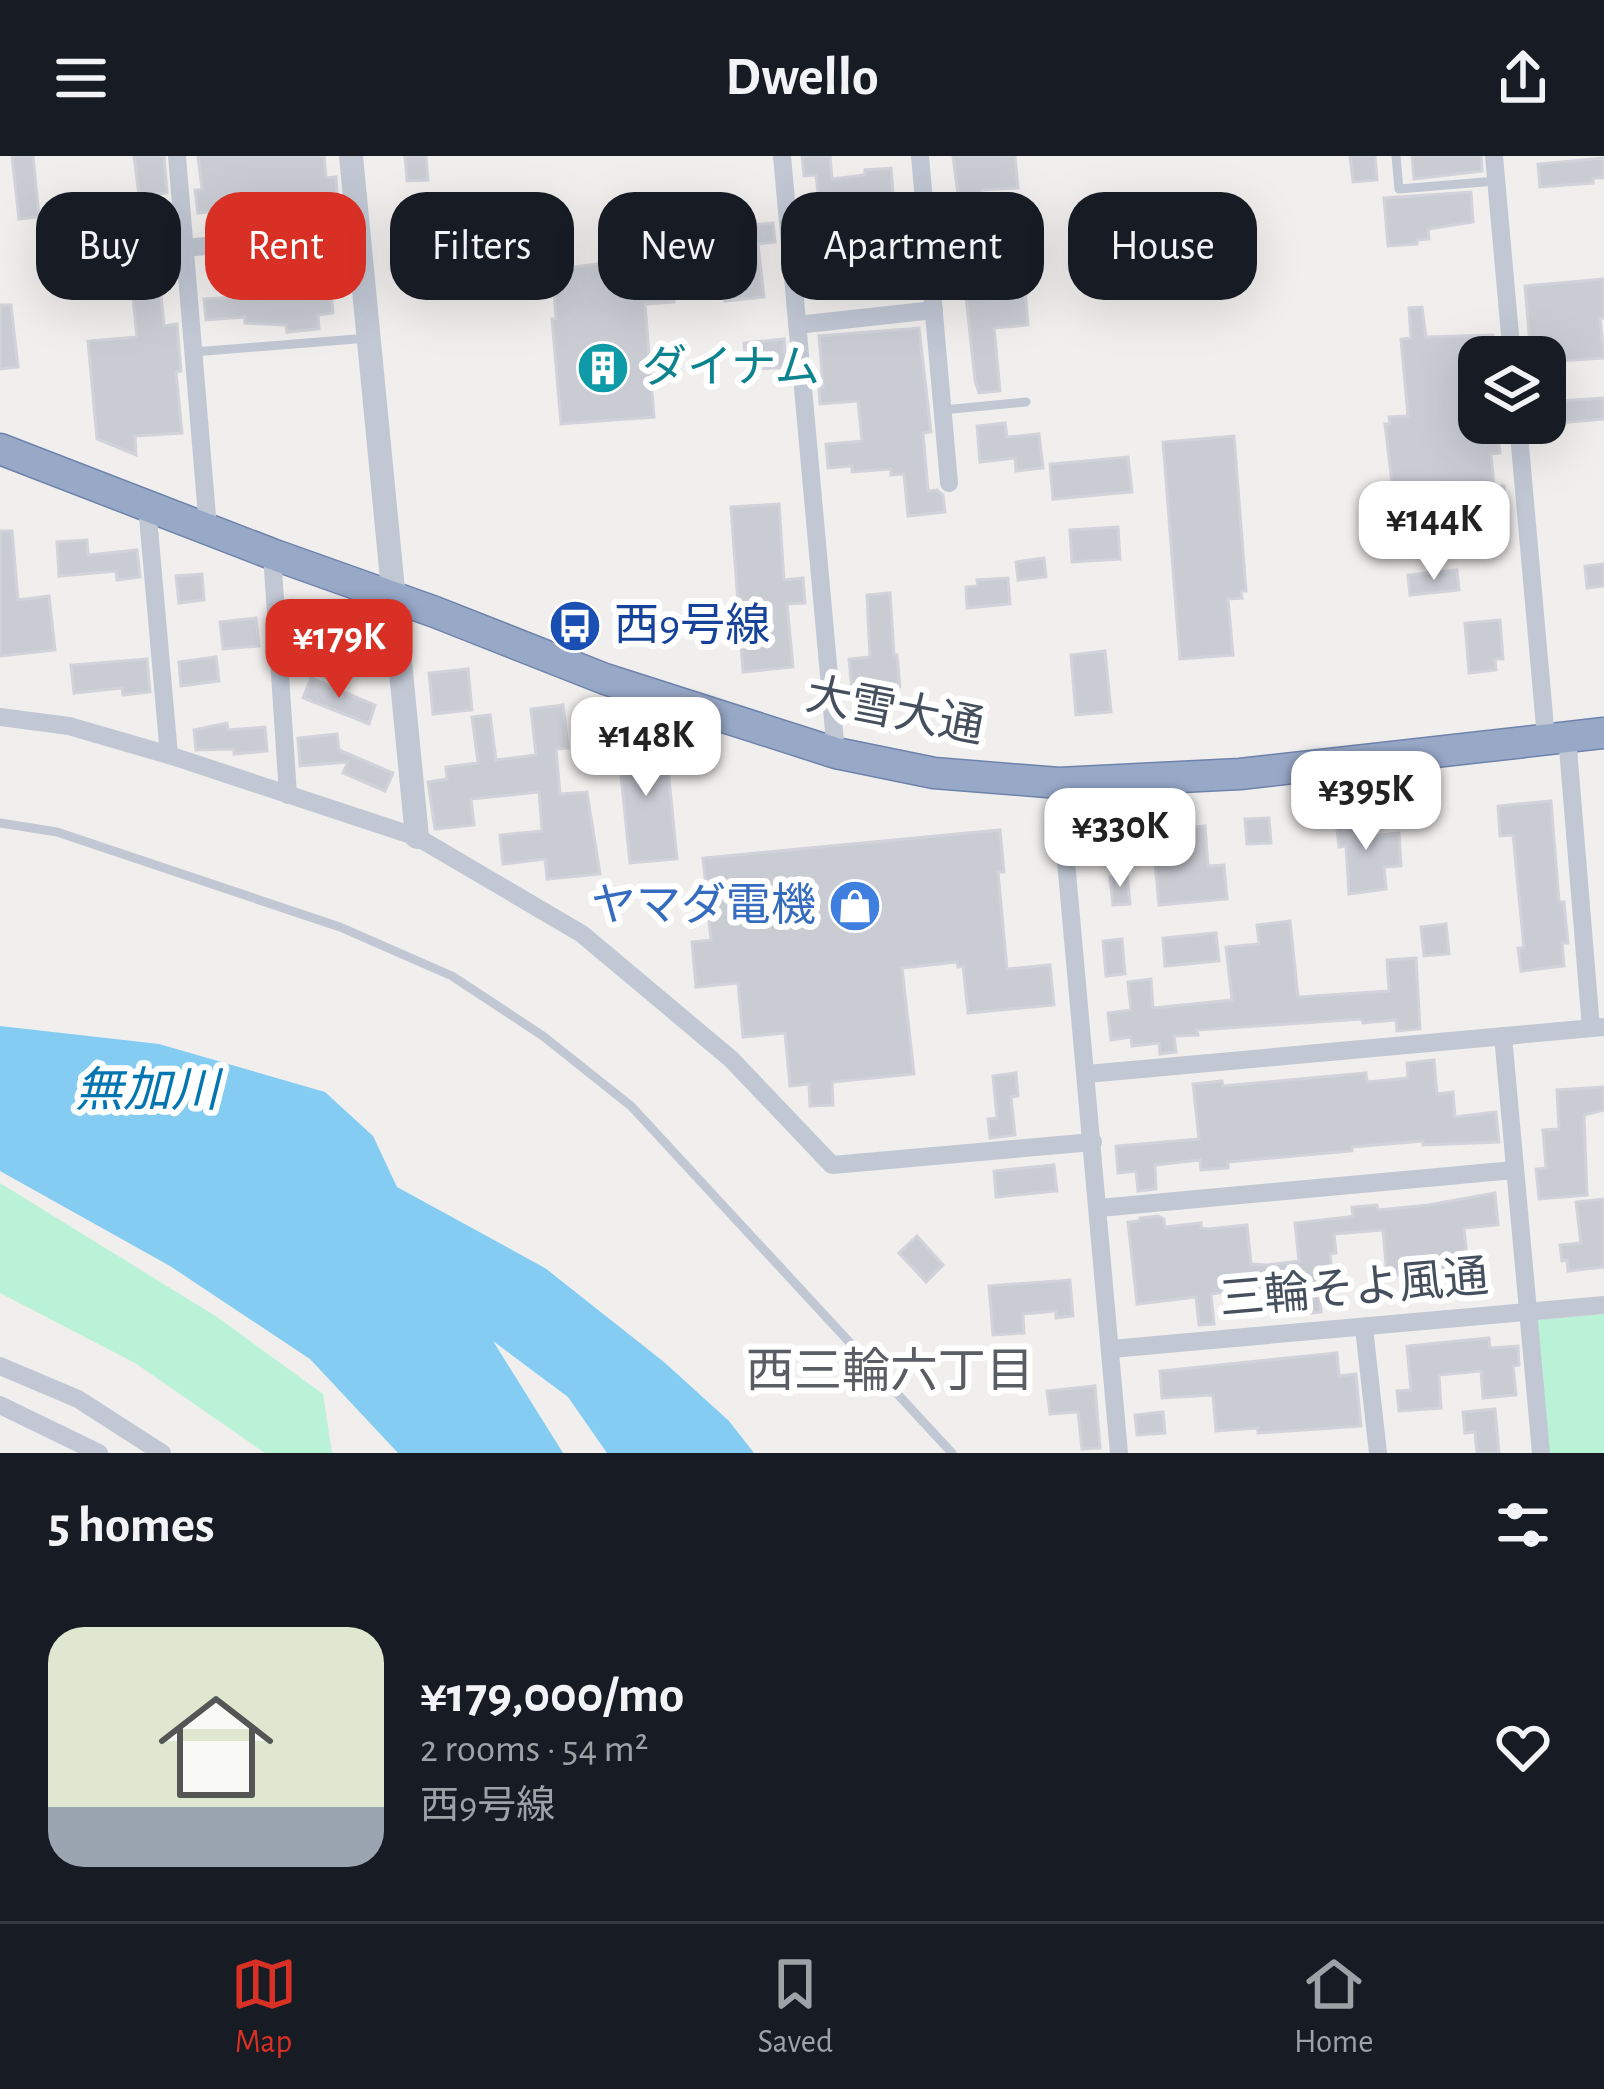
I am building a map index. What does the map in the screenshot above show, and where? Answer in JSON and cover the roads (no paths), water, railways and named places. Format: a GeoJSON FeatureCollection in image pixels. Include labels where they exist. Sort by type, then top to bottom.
{"type":"FeatureCollection","features":[{"type":"Feature","properties":{"kind":"highway","name":"大雪大通"},"geometry":{"type":"LineString","coordinates":[[0,449],[604,680],[836,754],[934,773],[1059,783],[1240,774],[1604,733]]}},
{"type":"Feature","properties":{"kind":"street"},"geometry":{"type":"LineString","coordinates":[[177,156],[208,528]]}},
{"type":"Feature","properties":{"kind":"street"},"geometry":{"type":"LineString","coordinates":[[351,156],[354,192]]}},
{"type":"Feature","properties":{"kind":"street"},"geometry":{"type":"LineString","coordinates":[[782,156],[836,754]]}},
{"type":"Feature","properties":{"kind":"street"},"geometry":{"type":"LineString","coordinates":[[920,156],[949,483]]}},
{"type":"Feature","properties":{"kind":"street"},"geometry":{"type":"LineString","coordinates":[[1494,156],[1510,336]]}},
{"type":"Feature","properties":{"kind":"street"},"geometry":{"type":"LineString","coordinates":[[186,248],[205,246]]}},
{"type":"Feature","properties":{"kind":"street"},"geometry":{"type":"LineString","coordinates":[[364,300],[417,837]]}},
{"type":"Feature","properties":{"kind":"street"},"geometry":{"type":"LineString","coordinates":[[797,325],[934,310]]}},
{"type":"Feature","properties":{"kind":"street"},"geometry":{"type":"LineString","coordinates":[[1087,1074],[1598,1028],[1521,444]]}},
{"type":"Feature","properties":{"kind":"street"},"geometry":{"type":"LineString","coordinates":[[147,506],[169,755]]}},
{"type":"Feature","properties":{"kind":"street"},"geometry":{"type":"LineString","coordinates":[[272,554],[288,795]]}},
{"type":"Feature","properties":{"kind":"street"},"geometry":{"type":"LineString","coordinates":[[0,717],[69,727],[169,755],[417,837],[582,934],[731,1058],[832,1165],[1093,1142]]}},
{"type":"Feature","properties":{"kind":"street"},"geometry":{"type":"LineString","coordinates":[[1059,783],[1119,1453]]}},
{"type":"Feature","properties":{"kind":"street"},"geometry":{"type":"LineString","coordinates":[[1502,1036],[1541,1453]]}},
{"type":"Feature","properties":{"kind":"street"},"geometry":{"type":"LineString","coordinates":[[1099,1208],[1514,1170]]}},
{"type":"Feature","properties":{"kind":"street","name":"三輪そよ風通"},"geometry":{"type":"LineString","coordinates":[[1111,1349],[1604,1305]]}},
{"type":"Feature","properties":{"kind":"street"},"geometry":{"type":"LineString","coordinates":[[1364,1328],[1378,1452],[1366,1453]]}},
{"type":"Feature","properties":{"kind":"street"},"geometry":{"type":"LineString","coordinates":[[0,1366],[78,1400],[162,1453]]}},
{"type":"Feature","properties":{"kind":"street"},"geometry":{"type":"LineString","coordinates":[[1,1408],[99,1453]]}},
{"type":"Feature","properties":{"kind":"lane"},"geometry":{"type":"LineString","coordinates":[[1396,156],[1399,189],[1496,181]]}},
{"type":"Feature","properties":{"kind":"lane"},"geometry":{"type":"LineString","coordinates":[[194,352],[368,338]]}},
{"type":"Feature","properties":{"kind":"lane"},"geometry":{"type":"LineString","coordinates":[[943,410],[1026,402]]}},
{"type":"Feature","properties":{"kind":"lane"},"geometry":{"type":"LineString","coordinates":[[0,823],[57,832],[340,927],[452,976],[543,1036],[631,1106],[952,1453]]}},
{"type":"Feature","properties":{"kind":"water","name":"無加川"},"geometry":{"type":"Polygon","coordinates":[[[0,1026],[159,1044],[325,1092],[373,1136],[397,1187],[545,1268],[664,1362],[729,1421],[754,1453],[607,1453],[568,1397],[493,1341],[563,1453],[398,1453],[310,1359],[170,1266],[0,1171],[0,1026]]]}},
{"type":"Feature","properties":{"kind":"place","name":"ダイナム"},"geometry":{"type":"Point","coordinates":[603,368]}},
{"type":"Feature","properties":{"kind":"place","name":"西9号線"},"geometry":{"type":"Point","coordinates":[575,626]}},
{"type":"Feature","properties":{"kind":"place","name":"ヤマダ電機"},"geometry":{"type":"Point","coordinates":[855,906]}},
{"type":"Feature","properties":{"kind":"district","name":"西三輪六丁目"},"geometry":{"type":"Point","coordinates":[890,1373]}}]}
